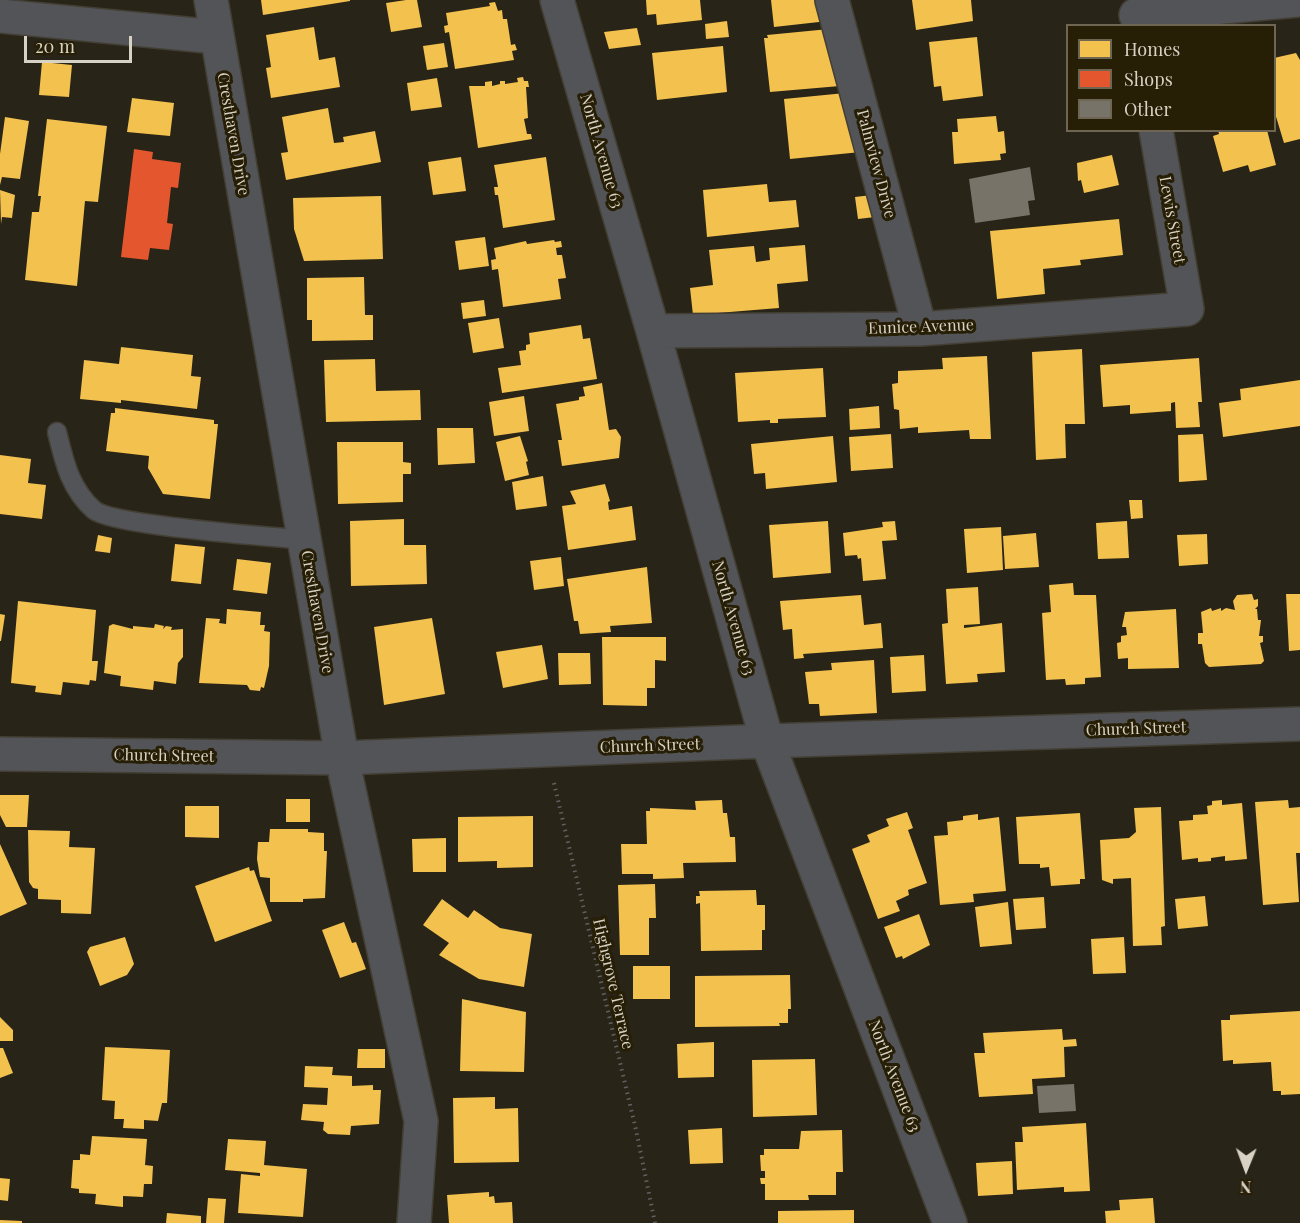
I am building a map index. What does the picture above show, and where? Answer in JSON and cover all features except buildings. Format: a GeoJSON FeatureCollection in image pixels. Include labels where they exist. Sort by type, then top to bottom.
{"type":"FeatureCollection","features":[{"type":"Feature","properties":{"kind":"street","name":"Cresthaven Drive"},"geometry":{"type":"LineString","coordinates":[[211,0],[342,758],[421,1121],[414,1223]]}},
{"type":"Feature","properties":{"kind":"street","name":"North Avenue 63"},"geometry":{"type":"LineString","coordinates":[[557,0],[654,331],[767,741],[950,1223]]}},
{"type":"Feature","properties":{"kind":"street","name":"Palmview Drive"},"geometry":{"type":"LineString","coordinates":[[832,0],[920,329]]}},
{"type":"Feature","properties":{"kind":"street"},"geometry":{"type":"LineString","coordinates":[[1136,13],[1298,0]]}},
{"type":"Feature","properties":{"kind":"street"},"geometry":{"type":"LineString","coordinates":[[0,16],[216,37]]}},
{"type":"Feature","properties":{"kind":"street","name":"Lewis Street"},"geometry":{"type":"LineString","coordinates":[[1156,132],[1187,309]]}},
{"type":"Feature","properties":{"kind":"street","name":"Eunice Avenue"},"geometry":{"type":"LineString","coordinates":[[654,331],[920,329],[1187,309]]}},
{"type":"Feature","properties":{"kind":"street","name":"Church Street"},"geometry":{"type":"LineString","coordinates":[[0,754],[342,758],[767,741],[1300,724]]}},
{"type":"Feature","properties":{"kind":"lane"},"geometry":{"type":"LineString","coordinates":[[57,432],[73,487],[96,512],[141,523],[304,540]]}},
{"type":"Feature","properties":{"kind":"path","name":"Highgrove Terrace"},"geometry":{"type":"LineString","coordinates":[[548,750],[655,1223]]}}]}
